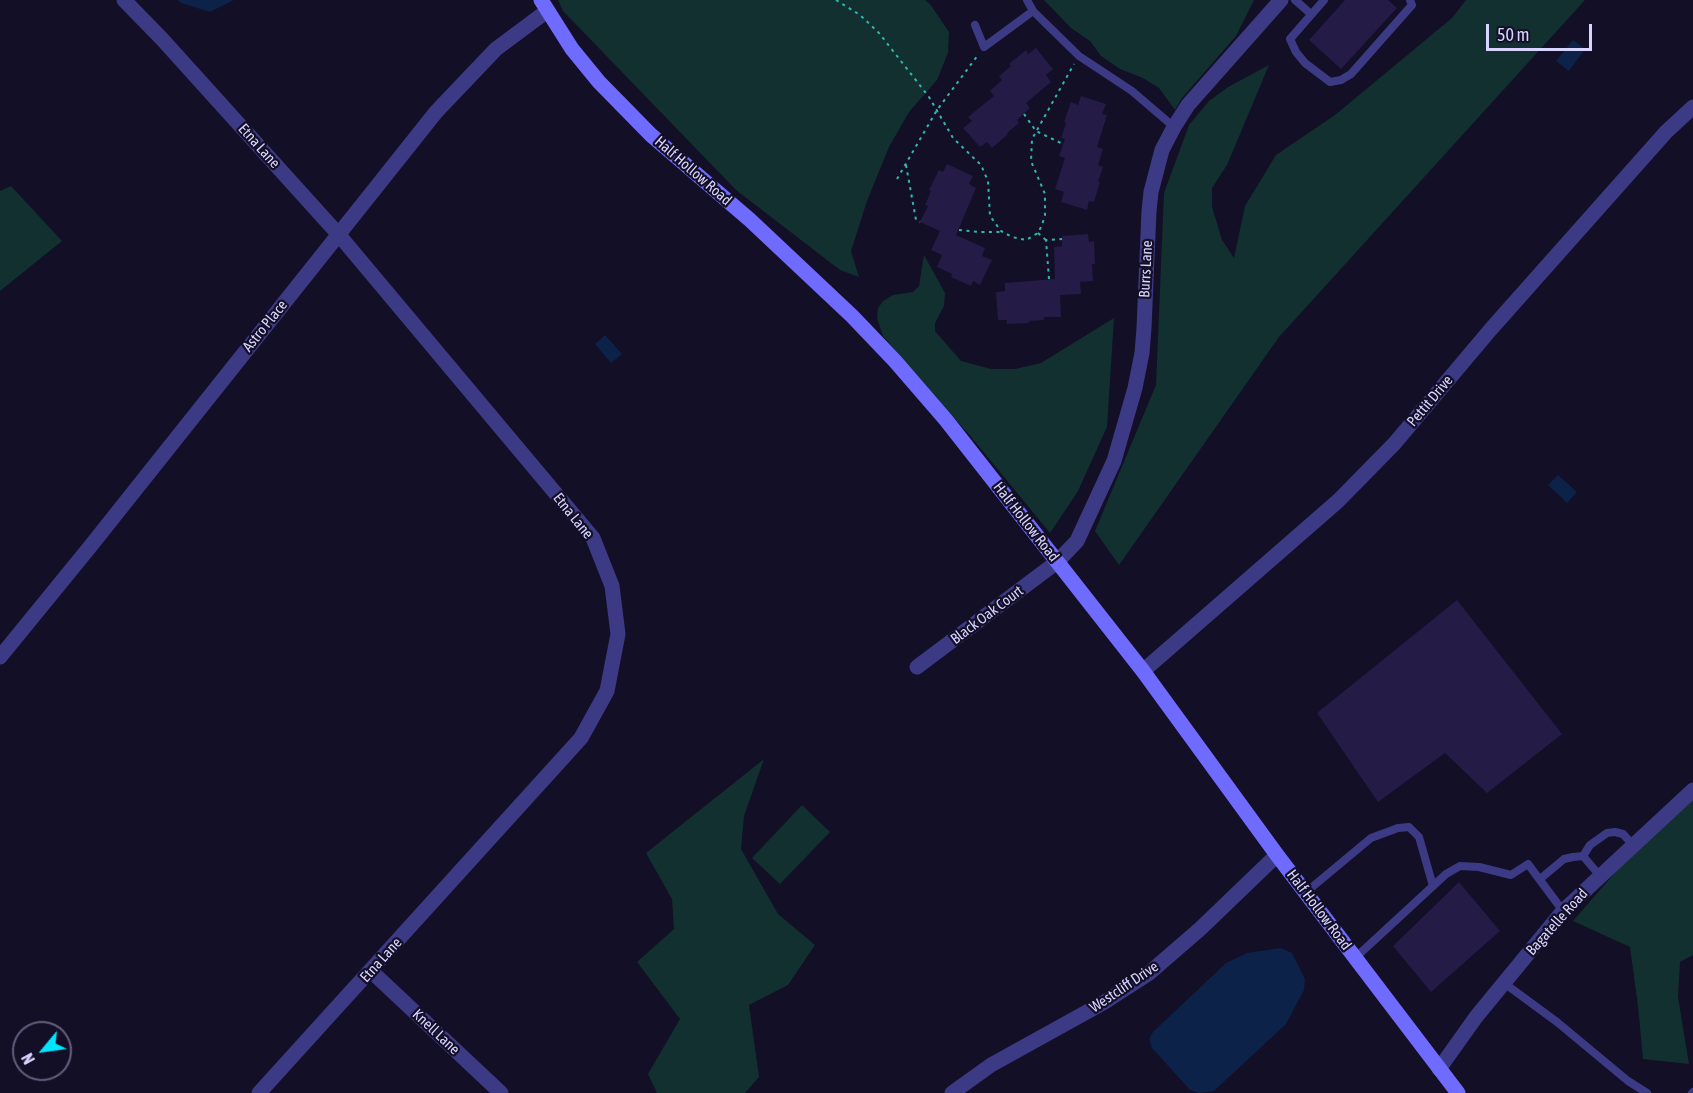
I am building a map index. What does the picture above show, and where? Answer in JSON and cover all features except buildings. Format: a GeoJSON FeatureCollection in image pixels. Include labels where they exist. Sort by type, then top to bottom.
{"type":"FeatureCollection","features":[{"type":"Feature","properties":{"kind":"main road","name":"Half Hollow Road"},"geometry":{"type":"LineString","coordinates":[[544,5],[572,49],[599,82],[643,127],[766,235],[852,316],[946,420],[1143,671],[1305,893],[1458,1093]]}},
{"type":"Feature","properties":{"kind":"street","name":"Etna Lane"},"geometry":{"type":"LineString","coordinates":[[124,0],[339,235],[593,538],[612,586],[618,634],[607,691],[581,738],[259,1093]]}},
{"type":"Feature","properties":{"kind":"street","name":"Burrs Lane"},"geometry":{"type":"LineString","coordinates":[[1057,562],[1077,541],[1114,461],[1135,388],[1142,353],[1152,192],[1162,150],[1188,105],[1281,0]]}},
{"type":"Feature","properties":{"kind":"street","name":"Astro Place"},"geometry":{"type":"LineString","coordinates":[[0,657],[436,112],[496,49],[544,5]]}},
{"type":"Feature","properties":{"kind":"street","name":"Pettit Drive"},"geometry":{"type":"LineString","coordinates":[[1143,671],[1346,493],[1394,444],[1491,329],[1658,141],[1693,107]]}},
{"type":"Feature","properties":{"kind":"street","name":"Black Oak Court"},"geometry":{"type":"LineString","coordinates":[[917,667],[1057,562]]}},
{"type":"Feature","properties":{"kind":"street","name":"Bagatelle Road"},"geometry":{"type":"LineString","coordinates":[[1439,1069],[1476,1017],[1563,911],[1693,790]]}},
{"type":"Feature","properties":{"kind":"street","name":"Westcliff Drive"},"geometry":{"type":"LineString","coordinates":[[952,1093],[991,1065],[1103,1003],[1148,974],[1200,929],[1277,855]]}},
{"type":"Feature","properties":{"kind":"street","name":"Knell Lane"},"geometry":{"type":"LineString","coordinates":[[371,971],[501,1093]]}},
{"type":"Feature","properties":{"kind":"lane"},"geometry":{"type":"LineString","coordinates":[[1027,0],[1033,11],[1079,56],[1132,92],[1174,127]]}},
{"type":"Feature","properties":{"kind":"lane"},"geometry":{"type":"LineString","coordinates":[[1294,0],[1311,14]]}},
{"type":"Feature","properties":{"kind":"lane"},"geometry":{"type":"LineString","coordinates":[[1324,0],[1290,39],[1296,52],[1305,63],[1330,82],[1341,80],[1351,74],[1412,5],[1410,0]]}},
{"type":"Feature","properties":{"kind":"lane"},"geometry":{"type":"LineString","coordinates":[[975,25],[984,47],[1033,11]]}},
{"type":"Feature","properties":{"kind":"lane"},"geometry":{"type":"LineString","coordinates":[[1305,893],[1371,838],[1398,828],[1409,827],[1419,837],[1433,886]]}},
{"type":"Feature","properties":{"kind":"lane"},"geometry":{"type":"LineString","coordinates":[[1539,879],[1564,859],[1583,856],[1590,845],[1607,833],[1623,834],[1633,845]]}},
{"type":"Feature","properties":{"kind":"lane"},"geometry":{"type":"LineString","coordinates":[[1583,856],[1600,876]]}},
{"type":"Feature","properties":{"kind":"lane"},"geometry":{"type":"LineString","coordinates":[[1355,958],[1453,868],[1460,866],[1479,867],[1511,875],[1528,864],[1563,911]]}},
{"type":"Feature","properties":{"kind":"lane"},"geometry":{"type":"LineString","coordinates":[[1504,983],[1557,1022],[1628,1081],[1647,1093]]}},
{"type":"Feature","properties":{"kind":"path"},"geometry":{"type":"LineString","coordinates":[[836,0],[870,23],[937,110],[953,138],[981,165],[988,181],[990,216],[1001,231],[1012,237],[1026,240],[1038,233],[1045,215],[1045,194],[1031,161],[1032,139],[1079,56]]}},
{"type":"Feature","properties":{"kind":"path"},"geometry":{"type":"LineString","coordinates":[[897,178],[937,110],[984,47]]}},
{"type":"Feature","properties":{"kind":"path"},"geometry":{"type":"LineString","coordinates":[[1024,114],[1036,131],[1063,144]]}},
{"type":"Feature","properties":{"kind":"path"},"geometry":{"type":"LineString","coordinates":[[906,164],[916,220],[920,222]]}},
{"type":"Feature","properties":{"kind":"path"},"geometry":{"type":"LineString","coordinates":[[959,230],[1001,231]]}},
{"type":"Feature","properties":{"kind":"path"},"geometry":{"type":"LineString","coordinates":[[1038,233],[1046,240],[1049,279]]}},
{"type":"Feature","properties":{"kind":"path"},"geometry":{"type":"LineString","coordinates":[[1046,240],[1062,239]]}},
{"type":"Feature","properties":{"kind":"green space"},"geometry":{"type":"Polygon","coordinates":[[[558,0],[925,0],[930,4],[949,32],[948,53],[937,80],[909,112],[889,147],[867,201],[851,251],[859,277],[840,270],[736,190],[563,11],[558,0]]]}},
{"type":"Feature","properties":{"kind":"green space"},"geometry":{"type":"Polygon","coordinates":[[[1044,0],[1254,0],[1236,36],[1182,98],[1175,110],[1159,88],[1143,78],[1120,69],[1101,56],[1090,41],[1071,28],[1044,0]]]}},
{"type":"Feature","properties":{"kind":"green space"},"geometry":{"type":"Polygon","coordinates":[[[1466,0],[1585,0],[1279,337],[1119,565],[1095,531],[1156,385],[1164,193],[1189,125],[1209,101],[1228,87],[1269,65],[1227,165],[1212,188],[1212,207],[1222,240],[1234,258],[1245,206],[1276,155],[1335,115],[1452,18],[1466,0]]]}},
{"type":"Feature","properties":{"kind":"green space"},"geometry":{"type":"Polygon","coordinates":[[[11,186],[62,241],[0,291],[0,191],[11,186]]]}},
{"type":"Feature","properties":{"kind":"green space"},"geometry":{"type":"Polygon","coordinates":[[[924,255],[945,293],[944,306],[935,323],[935,331],[961,361],[991,369],[1015,369],[1041,363],[1114,318],[1107,427],[1078,491],[1050,533],[972,438],[883,336],[877,318],[878,308],[883,301],[893,295],[913,292],[919,286],[924,255]]]}},
{"type":"Feature","properties":{"kind":"green space"},"geometry":{"type":"Polygon","coordinates":[[[764,759],[744,816],[741,849],[778,914],[815,945],[788,985],[749,1005],[759,1077],[745,1093],[657,1093],[648,1074],[680,1019],[637,962],[674,929],[672,899],[646,853],[764,759]]]}},
{"type":"Feature","properties":{"kind":"green space"},"geometry":{"type":"Polygon","coordinates":[[[1693,794],[1693,955],[1680,962],[1678,997],[1689,1064],[1643,1059],[1630,947],[1573,921],[1660,821],[1693,794]]]}},
{"type":"Feature","properties":{"kind":"green space"},"geometry":{"type":"Polygon","coordinates":[[[802,805],[830,832],[780,884],[752,858],[802,805]]]}},
{"type":"Feature","properties":{"kind":"water"},"geometry":{"type":"Polygon","coordinates":[[[178,0],[234,0],[210,12],[178,0]]]}},
{"type":"Feature","properties":{"kind":"water"},"geometry":{"type":"Polygon","coordinates":[[[1573,40],[1585,49],[1569,71],[1556,61],[1573,40]]]}},
{"type":"Feature","properties":{"kind":"water"},"geometry":{"type":"Polygon","coordinates":[[[605,335],[622,354],[611,363],[595,344],[605,335]]]}},
{"type":"Feature","properties":{"kind":"water"},"geometry":{"type":"Polygon","coordinates":[[[1558,475],[1577,492],[1567,503],[1548,485],[1558,475]]]}},
{"type":"Feature","properties":{"kind":"water"},"geometry":{"type":"Polygon","coordinates":[[[1281,948],[1292,953],[1305,979],[1304,990],[1286,1024],[1214,1091],[1199,1093],[1190,1090],[1152,1048],[1149,1039],[1153,1032],[1226,963],[1247,953],[1281,948]]]}}]}
